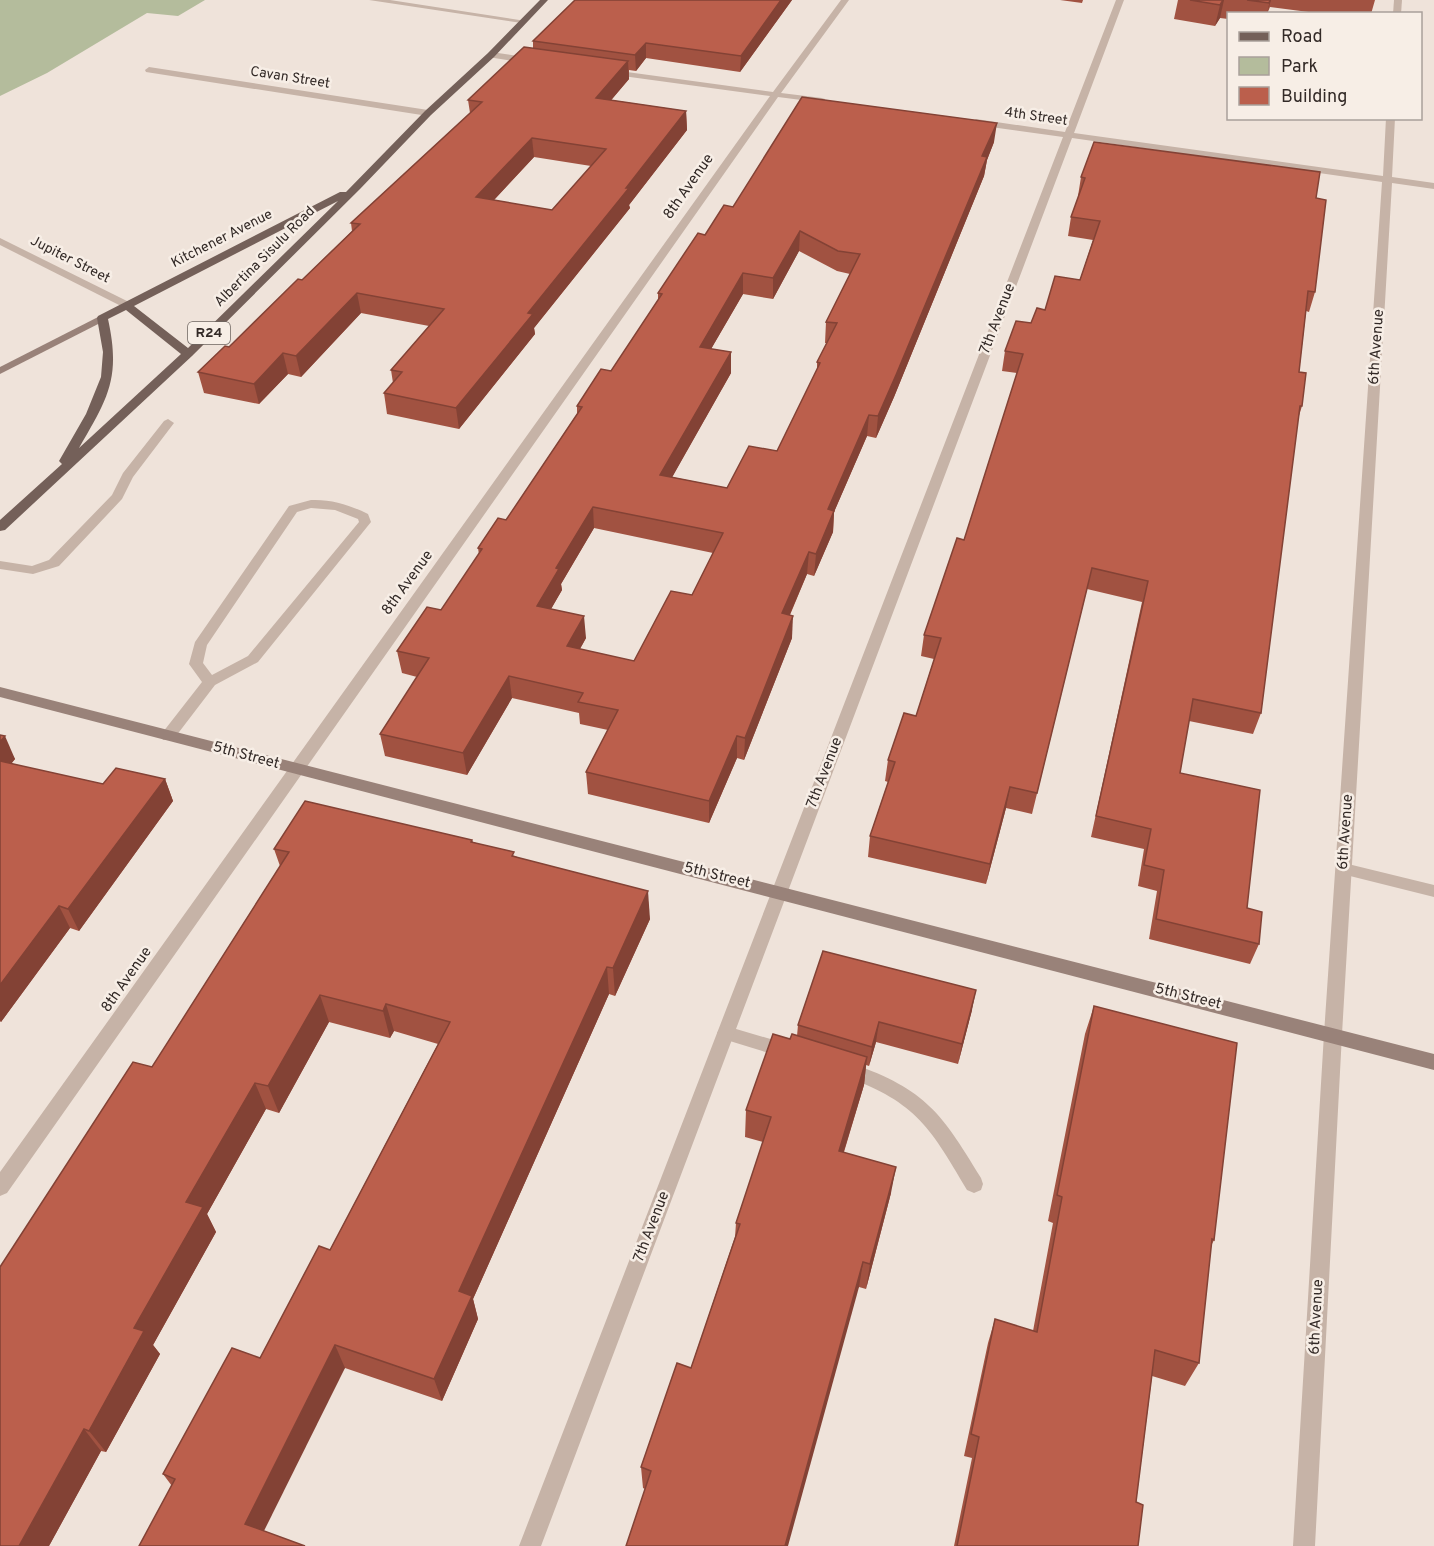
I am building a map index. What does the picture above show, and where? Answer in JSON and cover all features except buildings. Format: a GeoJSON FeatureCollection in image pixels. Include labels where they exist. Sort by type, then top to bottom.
{"type":"FeatureCollection","features":[{"type":"Feature","properties":{"kind":"main road","name":"Albertina Sisulu Road"},"geometry":{"type":"LineString","coordinates":[[0,527],[188,354],[357,187],[428,112],[491,55],[544,0]]}},
{"type":"Feature","properties":{"kind":"main road","name":"Kitchener Avenue"},"geometry":{"type":"LineString","coordinates":[[102,318],[357,187]]}},
{"type":"Feature","properties":{"kind":"main road"},"geometry":{"type":"LineString","coordinates":[[127,305],[188,354]]}},
{"type":"Feature","properties":{"kind":"main road","name":"R24"},"geometry":{"type":"LineString","coordinates":[[57,474],[93,413],[107,378],[109,361],[102,318]]}},
{"type":"Feature","properties":{"kind":"street"},"geometry":{"type":"LineString","coordinates":[[373,0],[522,21]]}},
{"type":"Feature","properties":{"kind":"street","name":"8th Avenue"},"geometry":{"type":"LineString","coordinates":[[0,1187],[775,95],[845,0]]}},
{"type":"Feature","properties":{"kind":"street","name":"7th Avenue"},"geometry":{"type":"LineString","coordinates":[[530,1546],[1120,0]]}},
{"type":"Feature","properties":{"kind":"street"},"geometry":{"type":"LineString","coordinates":[[491,55],[538,62]]}},
{"type":"Feature","properties":{"kind":"street","name":"Cavan Street"},"geometry":{"type":"LineString","coordinates":[[149,70],[428,112]]}},
{"type":"Feature","properties":{"kind":"street"},"geometry":{"type":"LineString","coordinates":[[597,70],[832,103]]}},
{"type":"Feature","properties":{"kind":"street","name":"6th Avenue"},"geometry":{"type":"LineString","coordinates":[[1304,1546],[1333,1034],[1391,120]]}},
{"type":"Feature","properties":{"kind":"street","name":"4th Street"},"geometry":{"type":"LineString","coordinates":[[967,121],[1434,186]]}},
{"type":"Feature","properties":{"kind":"street","name":"Jupiter Street"},"geometry":{"type":"LineString","coordinates":[[0,242],[127,305]]}},
{"type":"Feature","properties":{"kind":"street","name":"Kitchener Avenue"},"geometry":{"type":"LineString","coordinates":[[0,371],[102,318]]}},
{"type":"Feature","properties":{"kind":"street"},"geometry":{"type":"LineString","coordinates":[[0,565],[33,570],[54,563],[118,496],[127,476],[168,423]]}},
{"type":"Feature","properties":{"kind":"street"},"geometry":{"type":"LineString","coordinates":[[168,736],[210,682],[253,659],[365,522],[364,517],[355,512],[316,502],[305,503],[293,509],[200,645],[196,664],[210,682]]}},
{"type":"Feature","properties":{"kind":"street","name":"5th Street"},"geometry":{"type":"LineString","coordinates":[[0,692],[1333,1034],[1434,1062]]}},
{"type":"Feature","properties":{"kind":"street"},"geometry":{"type":"LineString","coordinates":[[1344,869],[1434,891]]}},
{"type":"Feature","properties":{"kind":"street"},"geometry":{"type":"LineString","coordinates":[[726,1033],[804,1056]]}},
{"type":"Feature","properties":{"kind":"street"},"geometry":{"type":"LineString","coordinates":[[827,1063],[897,1088],[920,1106],[946,1137],[974,1184]]}},
{"type":"Feature","properties":{"kind":"green space"},"geometry":{"type":"Polygon","coordinates":[[[0,0],[205,0],[178,16],[147,13],[47,73],[0,96],[0,0]]]}}]}
